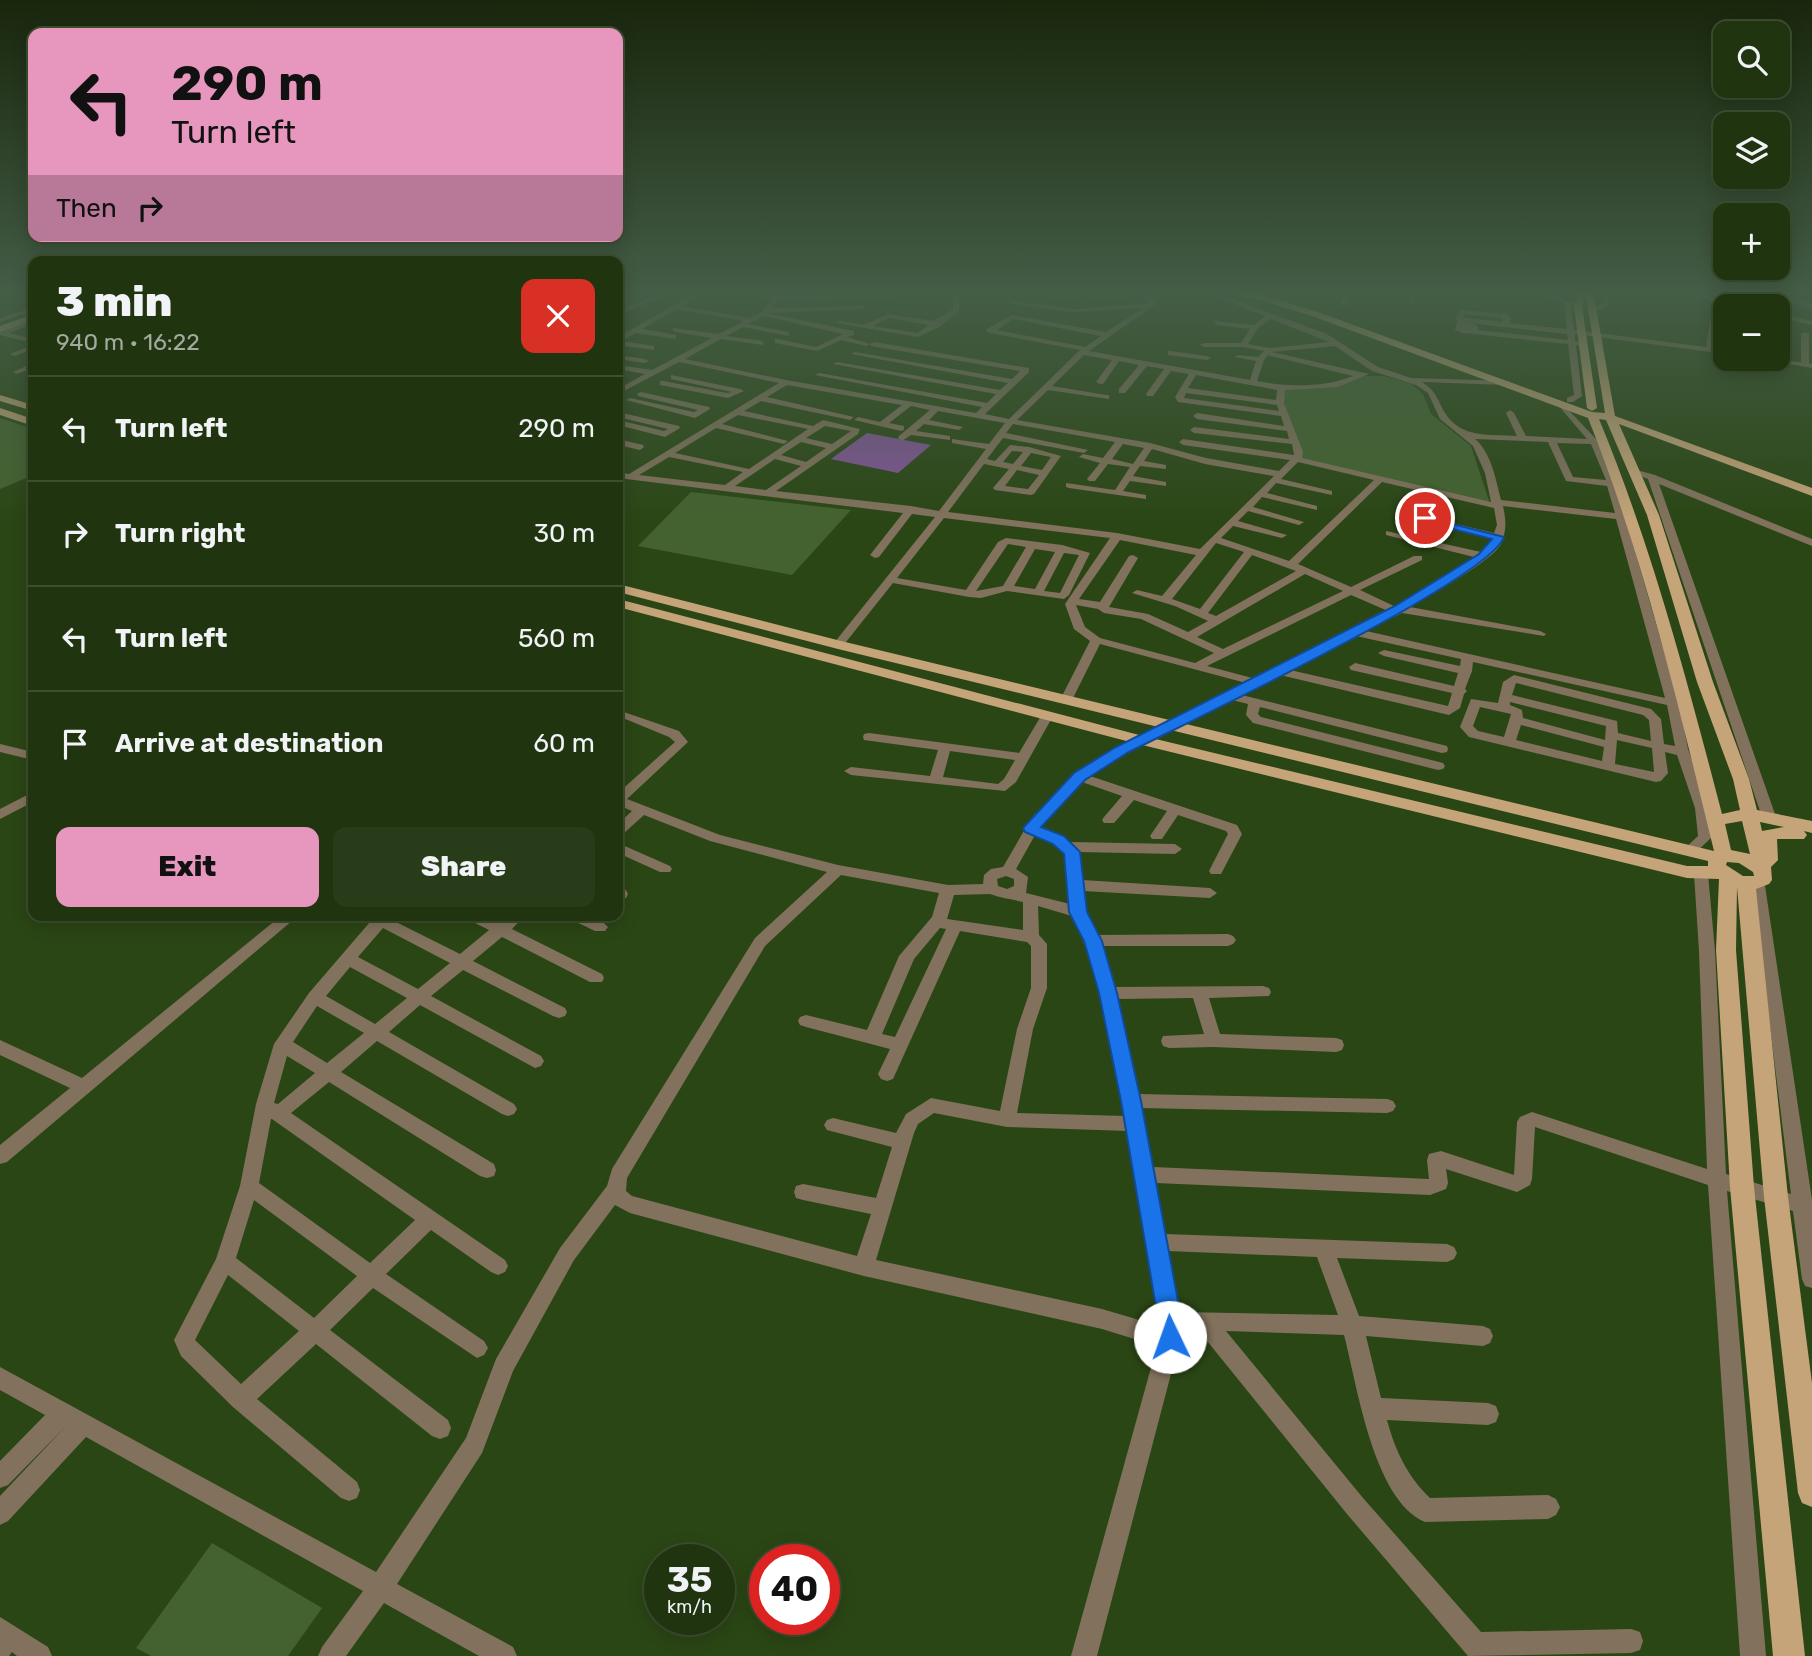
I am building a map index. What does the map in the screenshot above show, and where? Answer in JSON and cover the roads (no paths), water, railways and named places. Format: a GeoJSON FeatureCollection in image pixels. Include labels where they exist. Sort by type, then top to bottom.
{"type":"FeatureCollection","features":[{"type":"Feature","properties":{"kind":"main road"},"geometry":{"type":"LineString","coordinates":[[1462,367],[1565,402]]}},
{"type":"Feature","properties":{"kind":"main road"},"geometry":{"type":"LineString","coordinates":[[1474,367],[1589,412],[1610,415],[1812,484]]}},
{"type":"Feature","properties":{"kind":"main road"},"geometry":{"type":"LineString","coordinates":[[1582,367],[1589,412],[1616,483],[1715,821],[1734,871],[1812,1493]]}},
{"type":"Feature","properties":{"kind":"main road"},"geometry":{"type":"LineString","coordinates":[[1606,367],[1610,415],[1627,440],[1636,471],[1650,484],[1699,661],[1741,779],[1748,814],[1734,871],[1726,950],[1742,1187],[1789,1656]]}},
{"type":"Feature","properties":{"kind":"main road"},"geometry":{"type":"LineString","coordinates":[[0,401],[28,410]]}},
{"type":"Feature","properties":{"kind":"main road"},"geometry":{"type":"LineString","coordinates":[[0,411],[28,421]]}},
{"type":"Feature","properties":{"kind":"main road"},"geometry":{"type":"LineString","coordinates":[[1610,415],[1812,492]]}},
{"type":"Feature","properties":{"kind":"main road"},"geometry":{"type":"LineString","coordinates":[[623,589],[1066,700],[1165,729],[1734,871]]}},
{"type":"Feature","properties":{"kind":"main road"},"geometry":{"type":"LineString","coordinates":[[623,594],[913,671],[931,679],[1106,723],[1138,734],[1165,729],[1688,852],[1734,871]]}},
{"type":"Feature","properties":{"kind":"main road"},"geometry":{"type":"LineString","coordinates":[[623,604],[1047,716],[1138,734],[1734,871],[1769,860],[1768,835],[1771,833],[1781,832],[1812,838]]}},
{"type":"Feature","properties":{"kind":"main road"},"geometry":{"type":"LineString","coordinates":[[1699,661],[1715,664]]}},
{"type":"Feature","properties":{"kind":"main road"},"geometry":{"type":"LineString","coordinates":[[1715,821],[1748,814],[1812,827]]}},
{"type":"Feature","properties":{"kind":"street"},"geometry":{"type":"LineString","coordinates":[[17,372],[23,367]]}},
{"type":"Feature","properties":{"kind":"street"},"geometry":{"type":"LineString","coordinates":[[623,389],[665,367]]}},
{"type":"Feature","properties":{"kind":"street"},"geometry":{"type":"LineString","coordinates":[[715,367],[1150,446],[1205,461],[1381,478],[1497,504],[1626,517]]}},
{"type":"Feature","properties":{"kind":"street"},"geometry":{"type":"LineString","coordinates":[[802,384],[832,367]]}},
{"type":"Feature","properties":{"kind":"street"},"geometry":{"type":"LineString","coordinates":[[855,367],[1003,393]]}},
{"type":"Feature","properties":{"kind":"street"},"geometry":{"type":"LineString","coordinates":[[930,367],[1015,382]]}},
{"type":"Feature","properties":{"kind":"street"},"geometry":{"type":"LineString","coordinates":[[978,416],[1026,370],[1010,367]]}},
{"type":"Feature","properties":{"kind":"street"},"geometry":{"type":"LineString","coordinates":[[838,645],[943,513],[1010,422],[1067,367]]}},
{"type":"Feature","properties":{"kind":"street"},"geometry":{"type":"LineString","coordinates":[[1100,382],[1110,367]]}},
{"type":"Feature","properties":{"kind":"street"},"geometry":{"type":"LineString","coordinates":[[1122,391],[1141,367]]}},
{"type":"Feature","properties":{"kind":"street"},"geometry":{"type":"LineString","coordinates":[[1240,397],[1258,367]]}},
{"type":"Feature","properties":{"kind":"street"},"geometry":{"type":"LineString","coordinates":[[1308,387],[1308,375],[1313,367]]}},
{"type":"Feature","properties":{"kind":"street"},"geometry":{"type":"LineString","coordinates":[[1325,367],[1362,376]]}},
{"type":"Feature","properties":{"kind":"street"},"geometry":{"type":"LineString","coordinates":[[1165,729],[1398,609],[1483,556],[1496,545],[1502,525],[1490,473],[1477,445],[1443,417],[1431,392],[1372,367]]}},
{"type":"Feature","properties":{"kind":"street"},"geometry":{"type":"LineString","coordinates":[[1578,367],[1578,396],[1565,402],[1604,453]]}},
{"type":"Feature","properties":{"kind":"street"},"geometry":{"type":"LineString","coordinates":[[623,368],[654,373]]}},
{"type":"Feature","properties":{"kind":"street"},"geometry":{"type":"LineString","coordinates":[[897,412],[882,408],[934,368]]}},
{"type":"Feature","properties":{"kind":"street"},"geometry":{"type":"LineString","coordinates":[[1150,394],[1170,368],[1281,388],[1338,385],[1375,369]]}},
{"type":"Feature","properties":{"kind":"street"},"geometry":{"type":"LineString","coordinates":[[623,404],[691,369]]}},
{"type":"Feature","properties":{"kind":"street"},"geometry":{"type":"LineString","coordinates":[[1194,372],[1179,398],[1284,414]]}},
{"type":"Feature","properties":{"kind":"street"},"geometry":{"type":"LineString","coordinates":[[819,375],[990,406]]}},
{"type":"Feature","properties":{"kind":"street"},"geometry":{"type":"LineString","coordinates":[[663,383],[728,396],[740,391],[674,377]]}},
{"type":"Feature","properties":{"kind":"street"},"geometry":{"type":"LineString","coordinates":[[1211,393],[1221,377]]}},
{"type":"Feature","properties":{"kind":"street"},"geometry":{"type":"LineString","coordinates":[[623,378],[640,380]]}},
{"type":"Feature","properties":{"kind":"street"},"geometry":{"type":"LineString","coordinates":[[1405,379],[1506,383]]}},
{"type":"Feature","properties":{"kind":"street"},"geometry":{"type":"LineString","coordinates":[[631,476],[786,382]]}},
{"type":"Feature","properties":{"kind":"street"},"geometry":{"type":"LineString","coordinates":[[1046,387],[1106,397]]}},
{"type":"Feature","properties":{"kind":"street"},"geometry":{"type":"LineString","coordinates":[[1164,600],[1214,539],[1288,468],[1299,452],[1280,403],[1281,388]]}},
{"type":"Feature","properties":{"kind":"street"},"geometry":{"type":"LineString","coordinates":[[1183,390],[1280,403]]}},
{"type":"Feature","properties":{"kind":"street"},"geometry":{"type":"LineString","coordinates":[[623,393],[695,415],[706,409],[636,397]]}},
{"type":"Feature","properties":{"kind":"street"},"geometry":{"type":"LineString","coordinates":[[759,398],[881,424],[904,432],[992,447]]}},
{"type":"Feature","properties":{"kind":"street"},"geometry":{"type":"LineString","coordinates":[[881,424],[909,404]]}},
{"type":"Feature","properties":{"kind":"street"},"geometry":{"type":"LineString","coordinates":[[904,432],[936,408]]}},
{"type":"Feature","properties":{"kind":"street"},"geometry":{"type":"LineString","coordinates":[[737,412],[809,427]]}},
{"type":"Feature","properties":{"kind":"street"},"geometry":{"type":"LineString","coordinates":[[1510,413],[1523,438]]}},
{"type":"Feature","properties":{"kind":"street"},"geometry":{"type":"LineString","coordinates":[[623,416],[676,428],[665,433],[623,423]]}},
{"type":"Feature","properties":{"kind":"street"},"geometry":{"type":"LineString","coordinates":[[1197,416],[1290,429]]}},
{"type":"Feature","properties":{"kind":"street"},"geometry":{"type":"LineString","coordinates":[[922,421],[958,427]]}},
{"type":"Feature","properties":{"kind":"street"},"geometry":{"type":"LineString","coordinates":[[728,487],[821,424],[856,429],[769,492]]}},
{"type":"Feature","properties":{"kind":"street"},"geometry":{"type":"LineString","coordinates":[[714,425],[830,450]]}},
{"type":"Feature","properties":{"kind":"street"},"geometry":{"type":"LineString","coordinates":[[1194,430],[1295,442]]}},
{"type":"Feature","properties":{"kind":"street"},"geometry":{"type":"LineString","coordinates":[[1001,435],[1107,461],[1163,467]]}},
{"type":"Feature","properties":{"kind":"street"},"geometry":{"type":"LineString","coordinates":[[1469,436],[1551,440],[1604,453]]}},
{"type":"Feature","properties":{"kind":"street"},"geometry":{"type":"LineString","coordinates":[[1551,440],[1569,478],[1616,483]]}},
{"type":"Feature","properties":{"kind":"street"},"geometry":{"type":"LineString","coordinates":[[1093,479],[1120,442]]}},
{"type":"Feature","properties":{"kind":"street"},"geometry":{"type":"LineString","coordinates":[[1183,442],[1341,479]]}},
{"type":"Feature","properties":{"kind":"street"},"geometry":{"type":"LineString","coordinates":[[623,443],[640,447]]}},
{"type":"Feature","properties":{"kind":"street"},"geometry":{"type":"LineString","coordinates":[[1117,493],[1128,478],[1133,464],[1150,446]]}},
{"type":"Feature","properties":{"kind":"street"},"geometry":{"type":"LineString","coordinates":[[997,464],[1010,448],[1029,450],[1057,456],[1031,492],[998,488],[1029,450]]}},
{"type":"Feature","properties":{"kind":"street"},"geometry":{"type":"LineString","coordinates":[[668,454],[779,485]]}},
{"type":"Feature","properties":{"kind":"street"},"geometry":{"type":"LineString","coordinates":[[773,456],[808,465]]}},
{"type":"Feature","properties":{"kind":"street"},"geometry":{"type":"LineString","coordinates":[[982,461],[1045,473]]}},
{"type":"Feature","properties":{"kind":"street"},"geometry":{"type":"LineString","coordinates":[[763,463],[799,471]]}},
{"type":"Feature","properties":{"kind":"street"},"geometry":{"type":"LineString","coordinates":[[1288,468],[1329,493]]}},
{"type":"Feature","properties":{"kind":"street"},"geometry":{"type":"LineString","coordinates":[[623,475],[1117,536],[1203,553]]}},
{"type":"Feature","properties":{"kind":"street"},"geometry":{"type":"LineString","coordinates":[[1128,478],[1163,484]]}},
{"type":"Feature","properties":{"kind":"street"},"geometry":{"type":"LineString","coordinates":[[1291,565],[1381,478]]}},
{"type":"Feature","properties":{"kind":"street"},"geometry":{"type":"LineString","coordinates":[[1650,484],[1812,544]]}},
{"type":"Feature","properties":{"kind":"street"},"geometry":{"type":"LineString","coordinates":[[1650,484],[1675,491],[1812,549]]}},
{"type":"Feature","properties":{"kind":"street"},"geometry":{"type":"LineString","coordinates":[[1650,484],[1769,817]]}},
{"type":"Feature","properties":{"kind":"street"},"geometry":{"type":"LineString","coordinates":[[1069,485],[1143,497]]}},
{"type":"Feature","properties":{"kind":"street"},"geometry":{"type":"LineString","coordinates":[[1260,494],[1314,508]]}},
{"type":"Feature","properties":{"kind":"street"},"geometry":{"type":"LineString","coordinates":[[1246,508],[1299,522]]}},
{"type":"Feature","properties":{"kind":"street"},"geometry":{"type":"LineString","coordinates":[[874,555],[911,509]]}},
{"type":"Feature","properties":{"kind":"street"},"geometry":{"type":"LineString","coordinates":[[1401,512],[1498,537]]}},
{"type":"Feature","properties":{"kind":"street"},"geometry":{"type":"LineString","coordinates":[[1231,522],[1282,535]]}},
{"type":"Feature","properties":{"kind":"street"},"geometry":{"type":"LineString","coordinates":[[1390,533],[1483,556]]}},
{"type":"Feature","properties":{"kind":"street"},"geometry":{"type":"LineString","coordinates":[[1117,536],[1071,601],[1069,607],[1077,626],[1096,640],[1199,665],[1255,682]]}},
{"type":"Feature","properties":{"kind":"street"},"geometry":{"type":"LineString","coordinates":[[1214,539],[1305,570],[1398,609],[1540,634]]}},
{"type":"Feature","properties":{"kind":"street"},"geometry":{"type":"LineString","coordinates":[[890,580],[981,596],[1007,588],[1064,595],[1085,555],[1062,548],[1004,542],[970,594]]}},
{"type":"Feature","properties":{"kind":"street"},"geometry":{"type":"LineString","coordinates":[[1007,588],[1033,544]]}},
{"type":"Feature","properties":{"kind":"street"},"geometry":{"type":"LineString","coordinates":[[1038,593],[1062,548]]}},
{"type":"Feature","properties":{"kind":"street"},"geometry":{"type":"LineString","coordinates":[[1202,614],[1250,551]]}},
{"type":"Feature","properties":{"kind":"street"},"geometry":{"type":"LineString","coordinates":[[1103,606],[1133,558]]}},
{"type":"Feature","properties":{"kind":"street"},"geometry":{"type":"LineString","coordinates":[[1199,665],[1418,558]]}},
{"type":"Feature","properties":{"kind":"street"},"geometry":{"type":"LineString","coordinates":[[1188,637],[1305,570]]}},
{"type":"Feature","properties":{"kind":"street"},"geometry":{"type":"LineString","coordinates":[[1137,593],[1164,600],[1215,620]]}},
{"type":"Feature","properties":{"kind":"street"},"geometry":{"type":"LineString","coordinates":[[1071,601],[1103,606],[1109,612],[1140,615],[1222,653]]}},
{"type":"Feature","properties":{"kind":"street"},"geometry":{"type":"LineString","coordinates":[[1354,632],[1673,703]]}},
{"type":"Feature","properties":{"kind":"street"},"geometry":{"type":"LineString","coordinates":[[1066,700],[1096,640]]}},
{"type":"Feature","properties":{"kind":"street"},"geometry":{"type":"LineString","coordinates":[[1384,653],[1466,671]]}},
{"type":"Feature","properties":{"kind":"street"},"geometry":{"type":"LineString","coordinates":[[1277,671],[1448,711],[1454,708],[1461,691],[1468,657]]}},
{"type":"Feature","properties":{"kind":"street"},"geometry":{"type":"LineString","coordinates":[[1667,661],[1683,752],[1702,808],[1705,837],[1688,852]]}},
{"type":"Feature","properties":{"kind":"street"},"geometry":{"type":"LineString","coordinates":[[1355,667],[1461,691]]}},
{"type":"Feature","properties":{"kind":"street"},"geometry":{"type":"LineString","coordinates":[[1504,702],[1509,682],[1514,679],[1579,695],[1656,719],[1661,773],[1657,778],[1509,742],[1466,730],[1475,702],[1504,702],[1613,724],[1608,766]]}},
{"type":"Feature","properties":{"kind":"street"},"geometry":{"type":"LineString","coordinates":[[1575,715],[1579,695]]}},
{"type":"Feature","properties":{"kind":"street"},"geometry":{"type":"LineString","coordinates":[[1230,696],[1442,749]]}},
{"type":"Feature","properties":{"kind":"street"},"geometry":{"type":"LineString","coordinates":[[1255,702],[1252,715],[1261,721],[1438,766]]}},
{"type":"Feature","properties":{"kind":"street"},"geometry":{"type":"LineString","coordinates":[[1504,702],[1518,713],[1509,742]]}},
{"type":"Feature","properties":{"kind":"street"},"geometry":{"type":"LineString","coordinates":[[623,714],[674,734],[682,742],[623,795]]}},
{"type":"Feature","properties":{"kind":"street"},"geometry":{"type":"LineString","coordinates":[[851,771],[1000,788],[1009,782],[1047,716]]}},
{"type":"Feature","properties":{"kind":"street"},"geometry":{"type":"LineString","coordinates":[[1516,720],[1683,752]]}},
{"type":"Feature","properties":{"kind":"street"},"geometry":{"type":"LineString","coordinates":[[1007,871],[1031,828],[1080,776],[1138,734]]}},
{"type":"Feature","properties":{"kind":"street"},"geometry":{"type":"LineString","coordinates":[[869,737],[1024,757]]}},
{"type":"Feature","properties":{"kind":"street"},"geometry":{"type":"LineString","coordinates":[[935,781],[945,747]]}},
{"type":"Feature","properties":{"kind":"street"},"geometry":{"type":"LineString","coordinates":[[0,748],[28,755]]}},
{"type":"Feature","properties":{"kind":"street"},"geometry":{"type":"LineString","coordinates":[[1080,776],[1228,826],[1235,831],[1216,871]]}},
{"type":"Feature","properties":{"kind":"street"},"geometry":{"type":"LineString","coordinates":[[1109,820],[1131,794]]}},
{"type":"Feature","properties":{"kind":"street"},"geometry":{"type":"LineString","coordinates":[[0,816],[28,799]]}},
{"type":"Feature","properties":{"kind":"street"},"geometry":{"type":"LineString","coordinates":[[623,802],[715,838],[838,870],[948,890],[991,890],[1078,912]]}},
{"type":"Feature","properties":{"kind":"street"},"geometry":{"type":"LineString","coordinates":[[16,806],[28,810]]}},
{"type":"Feature","properties":{"kind":"street"},"geometry":{"type":"LineString","coordinates":[[1157,836],[1176,808]]}},
{"type":"Feature","properties":{"kind":"street"},"geometry":{"type":"LineString","coordinates":[[623,826],[641,810]]}},
{"type":"Feature","properties":{"kind":"street"},"geometry":{"type":"LineString","coordinates":[[1031,828],[1069,847],[1175,849]]}},
{"type":"Feature","properties":{"kind":"street"},"geometry":{"type":"LineString","coordinates":[[1069,847],[1073,857],[1078,912],[1093,941],[1108,993],[1146,1175],[1172,1329],[1084,1656]]}},
{"type":"Feature","properties":{"kind":"street"},"geometry":{"type":"LineString","coordinates":[[623,850],[665,869]]}},
{"type":"Feature","properties":{"kind":"street"},"geometry":{"type":"LineString","coordinates":[[331,1656],[380,1588],[474,1445],[504,1366],[567,1254],[615,1190],[619,1175],[760,942],[838,870]]}},
{"type":"Feature","properties":{"kind":"street"},"geometry":{"type":"LineString","coordinates":[[1734,871],[1717,1180],[1753,1656]]}},
{"type":"Feature","properties":{"kind":"street"},"geometry":{"type":"LineString","coordinates":[[1734,871],[1807,1206],[1812,1279]]}},
{"type":"Feature","properties":{"kind":"street"},"geometry":{"type":"LineString","coordinates":[[991,890],[989,878],[996,872],[1017,874],[1023,881],[1021,889],[1031,937]]}},
{"type":"Feature","properties":{"kind":"street"},"geometry":{"type":"LineString","coordinates":[[1074,885],[1210,893]]}},
{"type":"Feature","properties":{"kind":"street"},"geometry":{"type":"LineString","coordinates":[[872,1038],[907,956],[938,920],[948,890]]}},
{"type":"Feature","properties":{"kind":"street"},"geometry":{"type":"LineString","coordinates":[[938,920],[944,924],[1031,937],[1039,944],[1039,988],[1025,1029],[1007,1120]]}},
{"type":"Feature","properties":{"kind":"street"},"geometry":{"type":"LineString","coordinates":[[0,1156],[285,921]]}},
{"type":"Feature","properties":{"kind":"street"},"geometry":{"type":"LineString","coordinates":[[349,1490],[241,1399],[188,1349],[184,1340],[225,1261],[271,1109],[282,1044],[315,997],[380,921]]}},
{"type":"Feature","properties":{"kind":"street"},"geometry":{"type":"LineString","coordinates":[[388,921],[461,964],[559,1012]]}},
{"type":"Feature","properties":{"kind":"street"},"geometry":{"type":"LineString","coordinates":[[484,921],[596,978]]}},
{"type":"Feature","properties":{"kind":"street"},"geometry":{"type":"LineString","coordinates":[[271,1109],[328,1073],[511,921]]}},
{"type":"Feature","properties":{"kind":"street"},"geometry":{"type":"LineString","coordinates":[[587,921],[600,928]]}},
{"type":"Feature","properties":{"kind":"street"},"geometry":{"type":"LineString","coordinates":[[887,1074],[955,926]]}},
{"type":"Feature","properties":{"kind":"street"},"geometry":{"type":"LineString","coordinates":[[1093,941],[1228,940]]}},
{"type":"Feature","properties":{"kind":"street"},"geometry":{"type":"LineString","coordinates":[[347,958],[535,1061]]}},
{"type":"Feature","properties":{"kind":"street"},"geometry":{"type":"LineString","coordinates":[[1108,993],[1263,992]]}},
{"type":"Feature","properties":{"kind":"street"},"geometry":{"type":"LineString","coordinates":[[1199,993],[1214,1040]]}},
{"type":"Feature","properties":{"kind":"street"},"geometry":{"type":"LineString","coordinates":[[315,997],[508,1109]]}},
{"type":"Feature","properties":{"kind":"street"},"geometry":{"type":"LineString","coordinates":[[806,1021],[900,1045]]}},
{"type":"Feature","properties":{"kind":"street"},"geometry":{"type":"LineString","coordinates":[[1169,1041],[1336,1045]]}},
{"type":"Feature","properties":{"kind":"street"},"geometry":{"type":"LineString","coordinates":[[282,1044],[487,1170]]}},
{"type":"Feature","properties":{"kind":"street"},"geometry":{"type":"LineString","coordinates":[[0,1047],[84,1087]]}},
{"type":"Feature","properties":{"kind":"street"},"geometry":{"type":"LineString","coordinates":[[1131,1101],[1387,1106]]}},
{"type":"Feature","properties":{"kind":"street"},"geometry":{"type":"LineString","coordinates":[[864,1266],[902,1142],[912,1119],[930,1105],[1007,1120],[1135,1124]]}},
{"type":"Feature","properties":{"kind":"street"},"geometry":{"type":"LineString","coordinates":[[271,1109],[498,1266]]}},
{"type":"Feature","properties":{"kind":"street"},"geometry":{"type":"LineString","coordinates":[[1146,1175],[1430,1187],[1439,1183],[1435,1164],[1436,1160],[1441,1159],[1517,1184],[1523,1180],[1526,1122],[1532,1119],[1717,1180],[1807,1206]]}},
{"type":"Feature","properties":{"kind":"street"},"geometry":{"type":"LineString","coordinates":[[833,1125],[902,1142]]}},
{"type":"Feature","properties":{"kind":"street"},"geometry":{"type":"LineString","coordinates":[[249,1186],[372,1276],[477,1348]]}},
{"type":"Feature","properties":{"kind":"street"},"geometry":{"type":"LineString","coordinates":[[615,1190],[622,1201],[630,1205],[864,1266],[1102,1319],[1161,1337],[1172,1329],[1204,1321],[1352,1325],[1483,1336]]}},
{"type":"Feature","properties":{"kind":"street"},"geometry":{"type":"LineString","coordinates":[[803,1192],[881,1209]]}},
{"type":"Feature","properties":{"kind":"street"},"geometry":{"type":"LineString","coordinates":[[241,1399],[429,1219]]}},
{"type":"Feature","properties":{"kind":"street"},"geometry":{"type":"LineString","coordinates":[[1156,1242],[1447,1253]]}},
{"type":"Feature","properties":{"kind":"street"},"geometry":{"type":"LineString","coordinates":[[1324,1249],[1352,1325],[1395,1476],[1412,1500],[1425,1510],[1548,1507]]}},
{"type":"Feature","properties":{"kind":"street"},"geometry":{"type":"LineString","coordinates":[[225,1261],[440,1429]]}},
{"type":"Feature","properties":{"kind":"street"},"geometry":{"type":"LineString","coordinates":[[1204,1321],[1355,1506],[1480,1651],[1632,1641]]}},
{"type":"Feature","properties":{"kind":"street"},"geometry":{"type":"LineString","coordinates":[[0,1378],[505,1656]]}},
{"type":"Feature","properties":{"kind":"street"},"geometry":{"type":"LineString","coordinates":[[1374,1409],[1488,1413]]}},
{"type":"Feature","properties":{"kind":"street"},"geometry":{"type":"LineString","coordinates":[[0,1477],[62,1413]]}},
{"type":"Feature","properties":{"kind":"street"},"geometry":{"type":"LineString","coordinates":[[0,1513],[83,1424]]}},
{"type":"Feature","properties":{"kind":"street"},"geometry":{"type":"LineString","coordinates":[[3,1638],[39,1656]]}}]}
